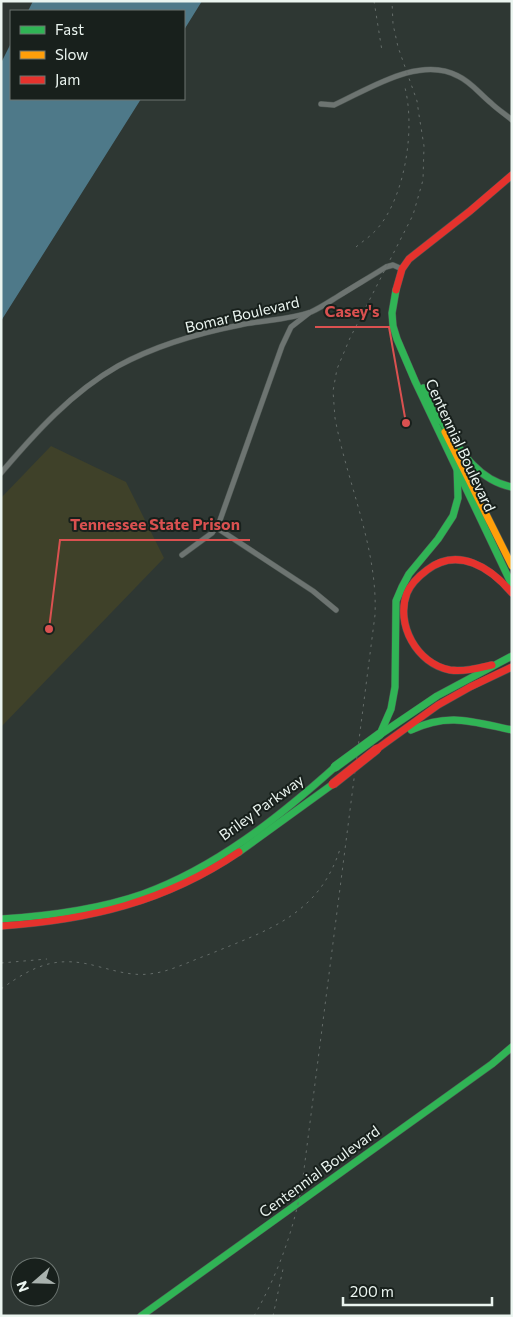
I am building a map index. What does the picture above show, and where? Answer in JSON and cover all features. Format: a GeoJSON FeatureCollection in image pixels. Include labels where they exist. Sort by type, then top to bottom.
{"type":"FeatureCollection","features":[{"type":"Feature","properties":{"kind":"main road","name":"Centennial Boulevard"},"geometry":{"type":"LineString","coordinates":[[512,175],[457,222],[414,254],[402,269],[395,293],[392,313],[394,326],[415,381],[512,585]]}},
{"type":"Feature","properties":{"kind":"main road","name":"Centennial Boulevard"},"geometry":{"type":"LineString","coordinates":[[412,371],[421,383],[439,418],[512,566]]}},
{"type":"Feature","properties":{"kind":"main road"},"geometry":{"type":"LineString","coordinates":[[439,418],[470,463],[492,482],[512,487]]}},
{"type":"Feature","properties":{"kind":"main road"},"geometry":{"type":"LineString","coordinates":[[380,734],[391,709],[395,687],[396,601],[399,589],[414,566],[441,534],[452,517],[457,503],[456,468]]}},
{"type":"Feature","properties":{"kind":"main road"},"geometry":{"type":"LineString","coordinates":[[492,665],[461,670],[448,669],[434,664],[425,657],[417,650],[406,630],[404,605],[407,593],[413,582],[422,572],[445,560],[457,559],[475,562],[486,567],[499,577],[512,593]]}},
{"type":"Feature","properties":{"kind":"main road","name":"Briley Parkway"},"geometry":{"type":"LineString","coordinates":[[1,918],[26,918],[66,913],[110,904],[187,874],[295,802],[335,767],[380,734],[437,696],[512,656]]}},
{"type":"Feature","properties":{"kind":"main road","name":"Briley Parkway"},"geometry":{"type":"LineString","coordinates":[[1,926],[68,920],[114,910],[189,882],[224,862],[333,784],[377,749],[438,705],[512,666]]}},
{"type":"Feature","properties":{"kind":"main road"},"geometry":{"type":"LineString","coordinates":[[391,739],[421,724],[435,719],[447,718],[512,730]]}},
{"type":"Feature","properties":{"kind":"main road","name":"Centennial Boulevard"},"geometry":{"type":"LineString","coordinates":[[141,1316],[492,1064],[512,1047]]}},
{"type":"Feature","properties":{"kind":"street"},"geometry":{"type":"LineString","coordinates":[[321,104],[334,105],[406,73],[427,69],[442,70],[458,76],[473,86],[512,120]]}},
{"type":"Feature","properties":{"kind":"street","name":"Bomar Boulevard"},"geometry":{"type":"LineString","coordinates":[[1,473],[72,398],[87,386],[118,367],[148,353],[204,333],[243,324],[280,320],[312,311],[386,268],[394,266],[402,269]]}},
{"type":"Feature","properties":{"kind":"street"},"geometry":{"type":"LineString","coordinates":[[182,555],[217,528],[223,516],[286,335],[291,328],[312,311]]}},
{"type":"Feature","properties":{"kind":"street"},"geometry":{"type":"LineString","coordinates":[[217,528],[313,591],[336,610]]}},
{"type":"Feature","properties":{"kind":"green space"},"geometry":{"type":"Polygon","coordinates":[[[51,446],[126,482],[164,558],[1,727],[1,498],[51,446]]]}},
{"type":"Feature","properties":{"kind":"water"},"geometry":{"type":"Polygon","coordinates":[[[33,1],[202,1],[185,28],[185,10],[28,10],[33,1]]]}},
{"type":"Feature","properties":{"kind":"water"},"geometry":{"type":"Polygon","coordinates":[[[10,45],[10,100],[140,100],[1,321],[1,63],[10,45]]]}},
{"type":"Feature","properties":{"kind":"railway"},"geometry":{"type":"LineString","coordinates":[[374,1],[382,51]]}},
{"type":"Feature","properties":{"kind":"railway"},"geometry":{"type":"LineString","coordinates":[[254,1316],[284,1252],[302,1185],[375,615],[372,565],[361,516],[340,442],[335,418],[333,391],[337,369],[350,338],[413,215],[423,180],[424,146],[417,101],[398,47],[393,24],[392,1]]}},
{"type":"Feature","properties":{"kind":"railway"},"geometry":{"type":"LineString","coordinates":[[356,247],[375,232],[387,215],[401,179],[406,160],[409,119],[404,84]]}},
{"type":"Feature","properties":{"kind":"railway"},"geometry":{"type":"LineString","coordinates":[[1,989],[25,973],[59,962],[85,963],[130,974],[157,973],[172,969],[252,937],[271,928],[305,905],[319,890],[331,871],[340,849]]}},
{"type":"Feature","properties":{"kind":"railway"},"geometry":{"type":"LineString","coordinates":[[1,963],[47,959]]}},
{"type":"Feature","properties":{"kind":"railway"},"geometry":{"type":"LineString","coordinates":[[273,1316],[283,1269]]}},
{"type":"Feature","properties":{"kind":"traffic: fast"},"geometry":{"type":"LineString","coordinates":[[396,290],[392,313],[397,339],[512,585]]}},
{"type":"Feature","properties":{"kind":"traffic: fast"},"geometry":{"type":"LineString","coordinates":[[423,388],[440,420]]}},
{"type":"Feature","properties":{"kind":"traffic: fast"},"geometry":{"type":"LineString","coordinates":[[439,417],[461,450],[478,469],[499,483],[512,487]]}},
{"type":"Feature","properties":{"kind":"traffic: fast"},"geometry":{"type":"LineString","coordinates":[[380,734],[391,709],[395,687],[396,601],[409,574],[438,539],[453,516],[458,498],[457,467]]}},
{"type":"Feature","properties":{"kind":"traffic: fast"},"geometry":{"type":"LineString","coordinates":[[381,734],[437,696],[512,656]]}},
{"type":"Feature","properties":{"kind":"traffic: fast"},"geometry":{"type":"LineString","coordinates":[[411,730],[437,721],[449,720],[461,720],[512,730]]}},
{"type":"Feature","properties":{"kind":"traffic: fast"},"geometry":{"type":"LineString","coordinates":[[335,767],[380,734]]}},
{"type":"Feature","properties":{"kind":"traffic: fast"},"geometry":{"type":"LineString","coordinates":[[1,919],[55,914],[91,908],[126,900],[170,883],[245,840],[291,805],[335,767]]}},
{"type":"Feature","properties":{"kind":"traffic: fast"},"geometry":{"type":"LineString","coordinates":[[239,852],[333,784]]}},
{"type":"Feature","properties":{"kind":"traffic: fast"},"geometry":{"type":"LineString","coordinates":[[141,1316],[492,1064],[512,1047]]}},
{"type":"Feature","properties":{"kind":"traffic: slow"},"geometry":{"type":"LineString","coordinates":[[445,432],[512,566]]}},
{"type":"Feature","properties":{"kind":"traffic: jam"},"geometry":{"type":"LineString","coordinates":[[396,290],[402,269],[409,259],[512,175]]}},
{"type":"Feature","properties":{"kind":"traffic: jam"},"geometry":{"type":"LineString","coordinates":[[492,665],[450,670],[428,660],[412,641],[407,629],[404,617],[407,593],[416,580],[427,570],[439,563],[450,560],[462,560],[484,568],[512,593]]}},
{"type":"Feature","properties":{"kind":"traffic: jam"},"geometry":{"type":"LineString","coordinates":[[377,749],[438,705],[512,667]]}},
{"type":"Feature","properties":{"kind":"traffic: jam"},"geometry":{"type":"LineString","coordinates":[[333,784],[377,749]]}},
{"type":"Feature","properties":{"kind":"traffic: jam"},"geometry":{"type":"LineString","coordinates":[[1,926],[65,919],[125,906],[183,884],[239,852]]}},
{"type":"Feature","properties":{"kind":"place","name":"Casey's"},"geometry":{"type":"Point","coordinates":[406,423]}},
{"type":"Feature","properties":{"kind":"place","name":"Tennessee State Prison"},"geometry":{"type":"Point","coordinates":[49,629]}}]}
